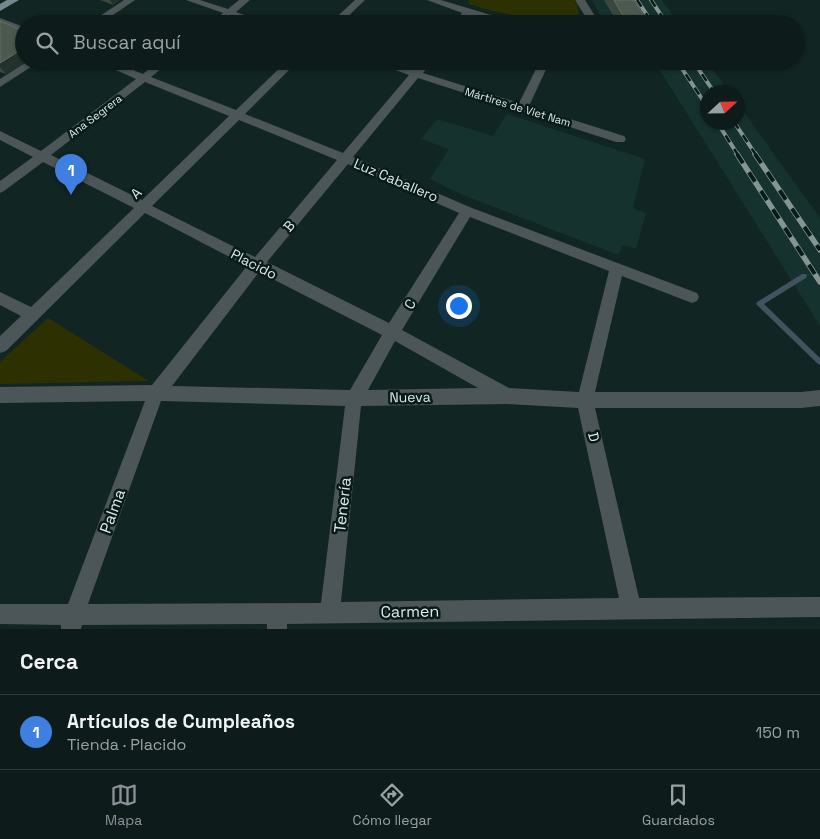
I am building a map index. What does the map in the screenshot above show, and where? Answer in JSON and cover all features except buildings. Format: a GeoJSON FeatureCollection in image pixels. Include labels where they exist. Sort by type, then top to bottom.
{"type":"FeatureCollection","features":[{"type":"Feature","properties":{"kind":"main road"},"geometry":{"type":"LineString","coordinates":[[0,8],[14,0]]}},
{"type":"Feature","properties":{"kind":"street"},"geometry":{"type":"LineString","coordinates":[[107,15],[130,0]]}},
{"type":"Feature","properties":{"kind":"street"},"geometry":{"type":"LineString","coordinates":[[191,0],[238,15]]}},
{"type":"Feature","properties":{"kind":"street"},"geometry":{"type":"LineString","coordinates":[[225,15],[245,0]]}},
{"type":"Feature","properties":{"kind":"street"},"geometry":{"type":"LineString","coordinates":[[344,15],[360,0]]}},
{"type":"Feature","properties":{"kind":"street"},"geometry":{"type":"LineString","coordinates":[[432,0],[461,4],[469,11],[480,15]]}},
{"type":"Feature","properties":{"kind":"street"},"geometry":{"type":"LineString","coordinates":[[580,0],[589,15]]}},
{"type":"Feature","properties":{"kind":"street"},"geometry":{"type":"LineString","coordinates":[[466,15],[469,11]]}},
{"type":"Feature","properties":{"kind":"street"},"geometry":{"type":"LineString","coordinates":[[0,21],[15,27]]}},
{"type":"Feature","properties":{"kind":"street"},"geometry":{"type":"LineString","coordinates":[[0,84],[21,70]]}},
{"type":"Feature","properties":{"kind":"street","name":"Luz Caballero"},"geometry":{"type":"LineString","coordinates":[[124,70],[345,158],[467,211],[692,297]]}},
{"type":"Feature","properties":{"kind":"street","name":"Ana Segrera"},"geometry":{"type":"LineString","coordinates":[[0,188],[154,70]]}},
{"type":"Feature","properties":{"kind":"street","name":"A"},"geometry":{"type":"LineString","coordinates":[[0,346],[283,70]]}},
{"type":"Feature","properties":{"kind":"street","name":"Mártires de Viet Nam"},"geometry":{"type":"LineString","coordinates":[[401,70],[620,139]]}},
{"type":"Feature","properties":{"kind":"street","name":"B"},"geometry":{"type":"LineString","coordinates":[[156,393],[256,265],[419,70]]}},
{"type":"Feature","properties":{"kind":"street"},"geometry":{"type":"LineString","coordinates":[[522,108],[541,70]]}},
{"type":"Feature","properties":{"kind":"street","name":"Placido"},"geometry":{"type":"LineString","coordinates":[[0,135],[40,157],[392,332],[506,396]]}},
{"type":"Feature","properties":{"kind":"street","name":"C"},"geometry":{"type":"LineString","coordinates":[[354,398],[392,332],[467,211]]}},
{"type":"Feature","properties":{"kind":"street","name":"D"},"geometry":{"type":"LineString","coordinates":[[617,268],[585,400],[632,607]]}},
{"type":"Feature","properties":{"kind":"street"},"geometry":{"type":"LineString","coordinates":[[0,298],[31,314]]}},
{"type":"Feature","properties":{"kind":"street","name":"Nueva"},"geometry":{"type":"LineString","coordinates":[[0,395],[156,393],[354,398],[506,396],[585,400],[801,400],[820,398]]}},
{"type":"Feature","properties":{"kind":"street","name":"Palma"},"geometry":{"type":"LineString","coordinates":[[72,622],[156,393]]}},
{"type":"Feature","properties":{"kind":"street","name":"Tenería"},"geometry":{"type":"LineString","coordinates":[[330,613],[354,398]]}},
{"type":"Feature","properties":{"kind":"street","name":"Carmen"},"geometry":{"type":"LineString","coordinates":[[0,614],[72,622],[277,622],[330,613],[632,607],[820,606]]}},
{"type":"Feature","properties":{"kind":"shaded area"},"geometry":{"type":"Polygon","coordinates":[[[592,0],[662,0],[673,15],[600,15],[592,0]]]}},
{"type":"Feature","properties":{"kind":"shaded area"},"geometry":{"type":"Polygon","coordinates":[[[660,70],[713,70],[724,85],[700,85],[700,130],[745,130],[745,114],[820,218],[820,326],[660,70]]]}},
{"type":"Feature","properties":{"kind":"shaded area"},"geometry":{"type":"Polygon","coordinates":[[[507,114],[645,159],[633,208],[646,213],[636,249],[623,245],[618,255],[460,194],[430,179],[449,149],[421,139],[437,119],[493,136],[507,114]]]}},
{"type":"Feature","properties":{"kind":"green space"},"geometry":{"type":"Polygon","coordinates":[[[468,0],[574,0],[579,14],[515,15],[469,4],[468,0]]]}},
{"type":"Feature","properties":{"kind":"green space"},"geometry":{"type":"Polygon","coordinates":[[[48,318],[149,381],[0,384],[0,362],[48,318]]]}},
{"type":"Feature","properties":{"kind":"waterway"},"geometry":{"type":"LineString","coordinates":[[804,276],[759,304],[820,362]]}},
{"type":"Feature","properties":{"kind":"railway"},"geometry":{"type":"LineString","coordinates":[[637,0],[647,15]]}},
{"type":"Feature","properties":{"kind":"railway"},"geometry":{"type":"LineString","coordinates":[[651,0],[661,15]]}},
{"type":"Feature","properties":{"kind":"railway"},"geometry":{"type":"LineString","coordinates":[[683,70],[700,96]]}},
{"type":"Feature","properties":{"kind":"railway"},"geometry":{"type":"LineString","coordinates":[[699,70],[709,85]]}},
{"type":"Feature","properties":{"kind":"railway"},"geometry":{"type":"LineString","coordinates":[[722,130],[738,155]]}},
{"type":"Feature","properties":{"kind":"railway"},"geometry":{"type":"LineString","coordinates":[[739,130],[756,155]]}},
{"type":"Feature","properties":{"kind":"railway"},"geometry":{"type":"LineString","coordinates":[[737,154],[820,282]]}},
{"type":"Feature","properties":{"kind":"railway"},"geometry":{"type":"LineString","coordinates":[[755,154],[820,250]]}},
{"type":"Feature","properties":{"kind":"place","name":"Artículos de Cumpleaños"},"geometry":{"type":"Point","coordinates":[71,195]}}]}
